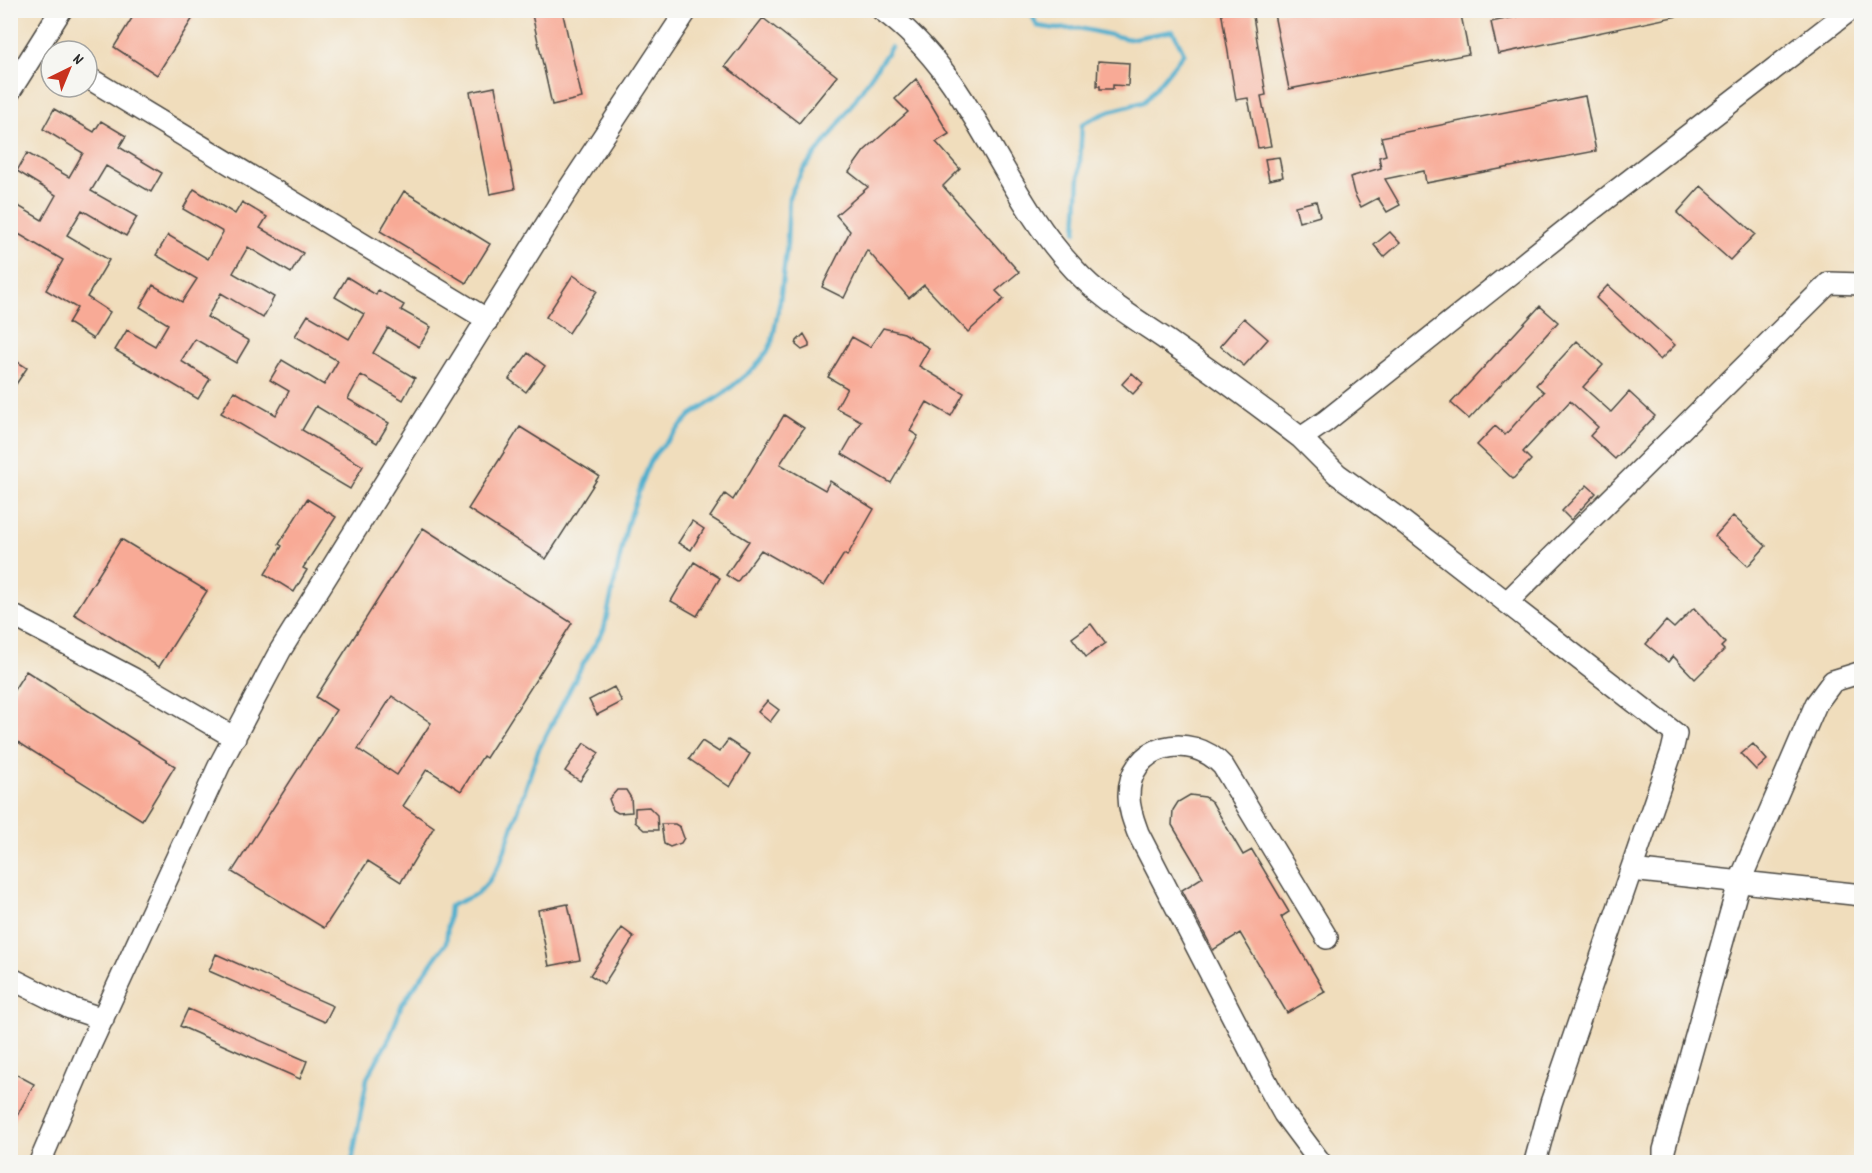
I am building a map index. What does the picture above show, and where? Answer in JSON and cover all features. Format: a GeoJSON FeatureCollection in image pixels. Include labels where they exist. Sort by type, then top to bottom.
{"type":"FeatureCollection","features":[{"type":"Feature","properties":{"kind":"street"},"geometry":{"type":"LineString","coordinates":[[49,39],[61,10]]}},
{"type":"Feature","properties":{"kind":"street"},"geometry":{"type":"LineString","coordinates":[[40,1162],[103,1019],[235,738],[280,651],[564,196],[687,10]]}},
{"type":"Feature","properties":{"kind":"street"},"geometry":{"type":"LineString","coordinates":[[1301,438],[1326,421],[1590,211],[1850,10]]}},
{"type":"Feature","properties":{"kind":"street"},"geometry":{"type":"LineString","coordinates":[[889,12],[925,49],[957,90],[1039,222],[1074,269],[1118,306],[1243,393],[1301,438],[1350,485],[1398,518],[1676,734],[1551,1103],[1535,1162]]}},
{"type":"Feature","properties":{"kind":"street"},"geometry":{"type":"LineString","coordinates":[[10,91],[39,58]]}},
{"type":"Feature","properties":{"kind":"street"},"geometry":{"type":"LineString","coordinates":[[99,84],[488,320]]}},
{"type":"Feature","properties":{"kind":"street"},"geometry":{"type":"LineString","coordinates":[[1507,602],[1829,283],[1862,284]]}},
{"type":"Feature","properties":{"kind":"street"},"geometry":{"type":"LineString","coordinates":[[10,614],[134,680],[235,738]]}},
{"type":"Feature","properties":{"kind":"street"},"geometry":{"type":"LineString","coordinates":[[1664,1162],[1664,1150],[1738,883],[1816,704],[1833,681],[1862,672]]}},
{"type":"Feature","properties":{"kind":"street"},"geometry":{"type":"LineString","coordinates":[[1320,1162],[1284,1114],[1270,1089],[1138,833],[1129,796],[1130,784],[1141,764],[1159,749],[1182,745],[1194,746],[1215,757],[1223,766],[1327,938]]}},
{"type":"Feature","properties":{"kind":"street"},"geometry":{"type":"LineString","coordinates":[[1631,870],[1862,895]]}},
{"type":"Feature","properties":{"kind":"street"},"geometry":{"type":"LineString","coordinates":[[10,978],[70,1008],[103,1019]]}},
{"type":"Feature","properties":{"kind":"building"},"geometry":{"type":"Polygon","coordinates":[[[137,10],[198,10],[157,75],[114,47],[137,10]]]}},
{"type":"Feature","properties":{"kind":"building"},"geometry":{"type":"Polygon","coordinates":[[[531,10],[562,10],[582,98],[552,105],[531,10]]]}},
{"type":"Feature","properties":{"kind":"building"},"geometry":{"type":"Polygon","coordinates":[[[1221,10],[1252,10],[1266,95],[1261,96],[1271,146],[1258,148],[1248,98],[1236,100],[1221,10]]]}},
{"type":"Feature","properties":{"kind":"building"},"geometry":{"type":"Polygon","coordinates":[[[1292,10],[1460,10],[1469,54],[1289,89],[1274,14],[1292,10]]]}},
{"type":"Feature","properties":{"kind":"building"},"geometry":{"type":"Polygon","coordinates":[[[1548,10],[1677,10],[1678,16],[1498,54],[1491,22],[1548,10]]]}},
{"type":"Feature","properties":{"kind":"building"},"geometry":{"type":"Polygon","coordinates":[[[763,18],[837,76],[799,123],[725,66],[763,18]]]}},
{"type":"Feature","properties":{"kind":"building"},"geometry":{"type":"Polygon","coordinates":[[[1098,61],[1129,63],[1128,86],[1113,85],[1113,89],[1100,89],[1100,86],[1097,86],[1098,61]]]}},
{"type":"Feature","properties":{"kind":"building"},"geometry":{"type":"Polygon","coordinates":[[[916,79],[949,134],[936,142],[960,169],[943,186],[1019,272],[996,291],[1004,299],[968,332],[924,285],[909,298],[867,250],[844,298],[822,287],[850,231],[836,215],[868,187],[849,172],[864,151],[908,112],[895,99],[916,79]]]}},
{"type":"Feature","properties":{"kind":"building"},"geometry":{"type":"Polygon","coordinates":[[[495,87],[515,189],[490,194],[470,92],[495,87]]]}},
{"type":"Feature","properties":{"kind":"building"},"geometry":{"type":"Polygon","coordinates":[[[1585,96],[1596,151],[1426,183],[1424,171],[1385,179],[1400,205],[1387,212],[1378,198],[1361,207],[1354,193],[1350,177],[1381,168],[1379,157],[1386,155],[1381,137],[1585,96]]]}},
{"type":"Feature","properties":{"kind":"building"},"geometry":{"type":"Polygon","coordinates":[[[54,109],[94,132],[101,121],[126,136],[119,147],[162,173],[151,192],[106,166],[91,191],[137,217],[126,236],[82,210],[67,235],[109,260],[87,297],[110,312],[93,339],[68,323],[77,308],[46,290],[63,260],[10,229],[10,201],[42,220],[56,195],[17,171],[27,153],[69,177],[83,153],[43,129],[54,109]]]}},
{"type":"Feature","properties":{"kind":"building"},"geometry":{"type":"Polygon","coordinates":[[[1279,157],[1283,177],[1269,180],[1265,159],[1279,157]]]}},
{"type":"Feature","properties":{"kind":"building"},"geometry":{"type":"Polygon","coordinates":[[[1701,186],[1755,234],[1730,260],[1677,213],[1701,186]]]}},
{"type":"Feature","properties":{"kind":"building"},"geometry":{"type":"Polygon","coordinates":[[[194,189],[235,214],[242,202],[267,217],[260,228],[303,253],[291,273],[248,247],[233,273],[274,297],[263,318],[221,293],[207,317],[249,341],[236,363],[195,339],[181,361],[210,379],[198,399],[115,350],[127,330],[155,346],[168,324],[140,307],[153,285],[182,302],[197,279],[156,255],[168,235],[208,259],[223,232],[183,209],[194,189]]]}},
{"type":"Feature","properties":{"kind":"building"},"geometry":{"type":"Polygon","coordinates":[[[404,191],[490,244],[466,283],[380,231],[404,191]]]}},
{"type":"Feature","properties":{"kind":"building"},"geometry":{"type":"Polygon","coordinates":[[[1316,201],[1320,216],[1299,222],[1295,206],[1316,201]]]}},
{"type":"Feature","properties":{"kind":"building"},"geometry":{"type":"Polygon","coordinates":[[[1390,232],[1400,243],[1384,257],[1374,245],[1390,232]]]}},
{"type":"Feature","properties":{"kind":"building"},"geometry":{"type":"Polygon","coordinates":[[[573,275],[597,291],[569,333],[546,317],[573,275]]]}},
{"type":"Feature","properties":{"kind":"building"},"geometry":{"type":"Polygon","coordinates":[[[347,277],[376,295],[378,290],[404,305],[401,310],[431,327],[419,347],[388,328],[373,353],[415,378],[403,400],[361,375],[348,399],[389,423],[377,443],[316,406],[302,430],[363,466],[350,489],[221,413],[234,391],[276,415],[289,391],[270,380],[282,360],[324,385],[338,361],[295,336],[308,315],[349,339],[364,314],[335,297],[347,277]]]}},
{"type":"Feature","properties":{"kind":"building"},"geometry":{"type":"Polygon","coordinates":[[[1608,285],[1675,345],[1660,360],[1596,298],[1608,285]]]}},
{"type":"Feature","properties":{"kind":"building"},"geometry":{"type":"Polygon","coordinates":[[[1540,306],[1558,322],[1469,419],[1451,403],[1540,306]]]}},
{"type":"Feature","properties":{"kind":"building"},"geometry":{"type":"Polygon","coordinates":[[[1244,318],[1268,339],[1244,366],[1220,346],[1244,318]]]}},
{"type":"Feature","properties":{"kind":"building"},"geometry":{"type":"Polygon","coordinates":[[[883,328],[904,333],[929,348],[919,366],[964,393],[951,416],[927,402],[910,431],[918,436],[891,483],[842,454],[861,421],[836,408],[847,388],[828,377],[852,337],[870,347],[883,328]]]}},
{"type":"Feature","properties":{"kind":"building"},"geometry":{"type":"Polygon","coordinates":[[[804,334],[809,347],[802,350],[796,345],[804,334]]]}},
{"type":"Feature","properties":{"kind":"building"},"geometry":{"type":"Polygon","coordinates":[[[1577,341],[1603,365],[1583,387],[1611,412],[1629,392],[1655,416],[1615,459],[1590,436],[1598,427],[1570,401],[1523,452],[1531,460],[1513,479],[1477,445],[1495,426],[1505,435],[1544,392],[1536,385],[1577,341]]]}},
{"type":"Feature","properties":{"kind":"building"},"geometry":{"type":"Polygon","coordinates":[[[528,353],[545,366],[526,392],[509,379],[528,353]]]}},
{"type":"Feature","properties":{"kind":"building"},"geometry":{"type":"Polygon","coordinates":[[[10,357],[27,368],[10,393],[10,357]]]}},
{"type":"Feature","properties":{"kind":"building"},"geometry":{"type":"Polygon","coordinates":[[[1132,373],[1143,383],[1133,394],[1122,384],[1132,373]]]}},
{"type":"Feature","properties":{"kind":"building"},"geometry":{"type":"Polygon","coordinates":[[[784,415],[804,428],[780,464],[825,490],[830,481],[874,509],[847,556],[844,554],[824,586],[761,550],[737,582],[726,575],[749,541],[710,517],[725,494],[733,500],[784,415]]]}},
{"type":"Feature","properties":{"kind":"building"},"geometry":{"type":"Polygon","coordinates":[[[520,427],[599,476],[546,559],[468,509],[520,427]]]}},
{"type":"Feature","properties":{"kind":"building"},"geometry":{"type":"Polygon","coordinates":[[[1587,485],[1596,493],[1571,520],[1562,511],[1587,485]]]}},
{"type":"Feature","properties":{"kind":"building"},"geometry":{"type":"Polygon","coordinates":[[[307,499],[336,517],[303,568],[307,570],[294,592],[265,574],[282,546],[279,544],[307,499]]]}},
{"type":"Feature","properties":{"kind":"building"},"geometry":{"type":"Polygon","coordinates":[[[1733,516],[1766,546],[1748,566],[1715,536],[1733,516]]]}},
{"type":"Feature","properties":{"kind":"building"},"geometry":{"type":"Polygon","coordinates":[[[692,521],[704,529],[691,550],[678,543],[692,521]]]}},
{"type":"Feature","properties":{"kind":"building"},"geometry":{"type":"Polygon","coordinates":[[[423,528],[572,623],[486,758],[483,756],[461,791],[427,769],[403,806],[434,827],[401,882],[368,861],[324,928],[232,872],[336,710],[316,697],[423,528]],[[392,696],[358,749],[397,775],[431,723],[392,696]]]}},
{"type":"Feature","properties":{"kind":"building"},"geometry":{"type":"Polygon","coordinates":[[[121,539],[207,591],[159,667],[74,614],[121,539]]]}},
{"type":"Feature","properties":{"kind":"building"},"geometry":{"type":"Polygon","coordinates":[[[694,562],[720,578],[697,616],[671,601],[694,562]]]}},
{"type":"Feature","properties":{"kind":"building"},"geometry":{"type":"Polygon","coordinates":[[[1694,608],[1725,643],[1721,647],[1724,650],[1695,679],[1673,656],[1668,662],[1646,644],[1666,621],[1674,628],[1694,608]]]}},
{"type":"Feature","properties":{"kind":"building"},"geometry":{"type":"Polygon","coordinates":[[[1091,624],[1105,643],[1086,657],[1072,638],[1091,624]]]}},
{"type":"Feature","properties":{"kind":"building"},"geometry":{"type":"Polygon","coordinates":[[[26,671],[175,766],[142,820],[10,737],[10,696],[26,671]]]}},
{"type":"Feature","properties":{"kind":"building"},"geometry":{"type":"Polygon","coordinates":[[[614,687],[622,702],[597,715],[589,700],[614,687]]]}},
{"type":"Feature","properties":{"kind":"building"},"geometry":{"type":"Polygon","coordinates":[[[767,701],[779,710],[770,722],[758,712],[767,701]]]}},
{"type":"Feature","properties":{"kind":"building"},"geometry":{"type":"Polygon","coordinates":[[[728,740],[750,754],[730,787],[689,759],[702,741],[719,752],[728,740]]]}},
{"type":"Feature","properties":{"kind":"building"},"geometry":{"type":"Polygon","coordinates":[[[584,743],[599,753],[580,781],[565,771],[584,743]]]}},
{"type":"Feature","properties":{"kind":"building"},"geometry":{"type":"Polygon","coordinates":[[[1753,744],[1767,760],[1756,770],[1741,754],[1753,744]]]}},
{"type":"Feature","properties":{"kind":"building"},"geometry":{"type":"Polygon","coordinates":[[[617,790],[626,790],[631,798],[632,812],[618,813],[613,810],[609,799],[617,790]]]}},
{"type":"Feature","properties":{"kind":"building"},"geometry":{"type":"Polygon","coordinates":[[[1190,795],[1205,797],[1212,802],[1243,855],[1252,850],[1289,912],[1281,917],[1325,992],[1287,1013],[1240,933],[1213,950],[1182,890],[1203,877],[1172,825],[1173,810],[1178,802],[1190,795]]]}},
{"type":"Feature","properties":{"kind":"building"},"geometry":{"type":"Polygon","coordinates":[[[649,807],[657,815],[658,830],[644,830],[635,822],[635,808],[649,807]]]}},
{"type":"Feature","properties":{"kind":"building"},"geometry":{"type":"Polygon","coordinates":[[[661,824],[675,824],[680,827],[684,838],[681,843],[670,847],[664,844],[661,824]]]}},
{"type":"Feature","properties":{"kind":"building"},"geometry":{"type":"Polygon","coordinates":[[[568,904],[580,960],[549,966],[538,910],[568,904]]]}},
{"type":"Feature","properties":{"kind":"building"},"geometry":{"type":"Polygon","coordinates":[[[622,928],[634,937],[604,984],[590,975],[622,928]]]}},
{"type":"Feature","properties":{"kind":"building"},"geometry":{"type":"Polygon","coordinates":[[[216,954],[333,1006],[325,1022],[209,971],[216,954]]]}},
{"type":"Feature","properties":{"kind":"building"},"geometry":{"type":"Polygon","coordinates":[[[188,1009],[307,1061],[300,1079],[180,1026],[188,1009]]]}},
{"type":"Feature","properties":{"kind":"building"},"geometry":{"type":"Polygon","coordinates":[[[10,1071],[34,1084],[10,1129],[10,1071]]]}},
{"type":"Feature","properties":{"kind":"waterway"},"geometry":{"type":"LineString","coordinates":[[1030,10],[1037,26],[1057,29],[1079,28],[1129,39],[1173,31],[1184,53],[1144,102],[1110,111],[1082,124],[1076,232]]}},
{"type":"Feature","properties":{"kind":"waterway"},"geometry":{"type":"LineString","coordinates":[[352,1162],[367,1078],[390,1037],[402,1004],[446,943],[450,906],[477,894],[489,881],[501,861],[538,751],[604,629],[627,525],[649,464],[656,453],[691,415],[723,394],[754,368],[767,352],[772,342],[780,301],[787,244],[789,197],[802,171],[831,135],[891,47]]}}]}
